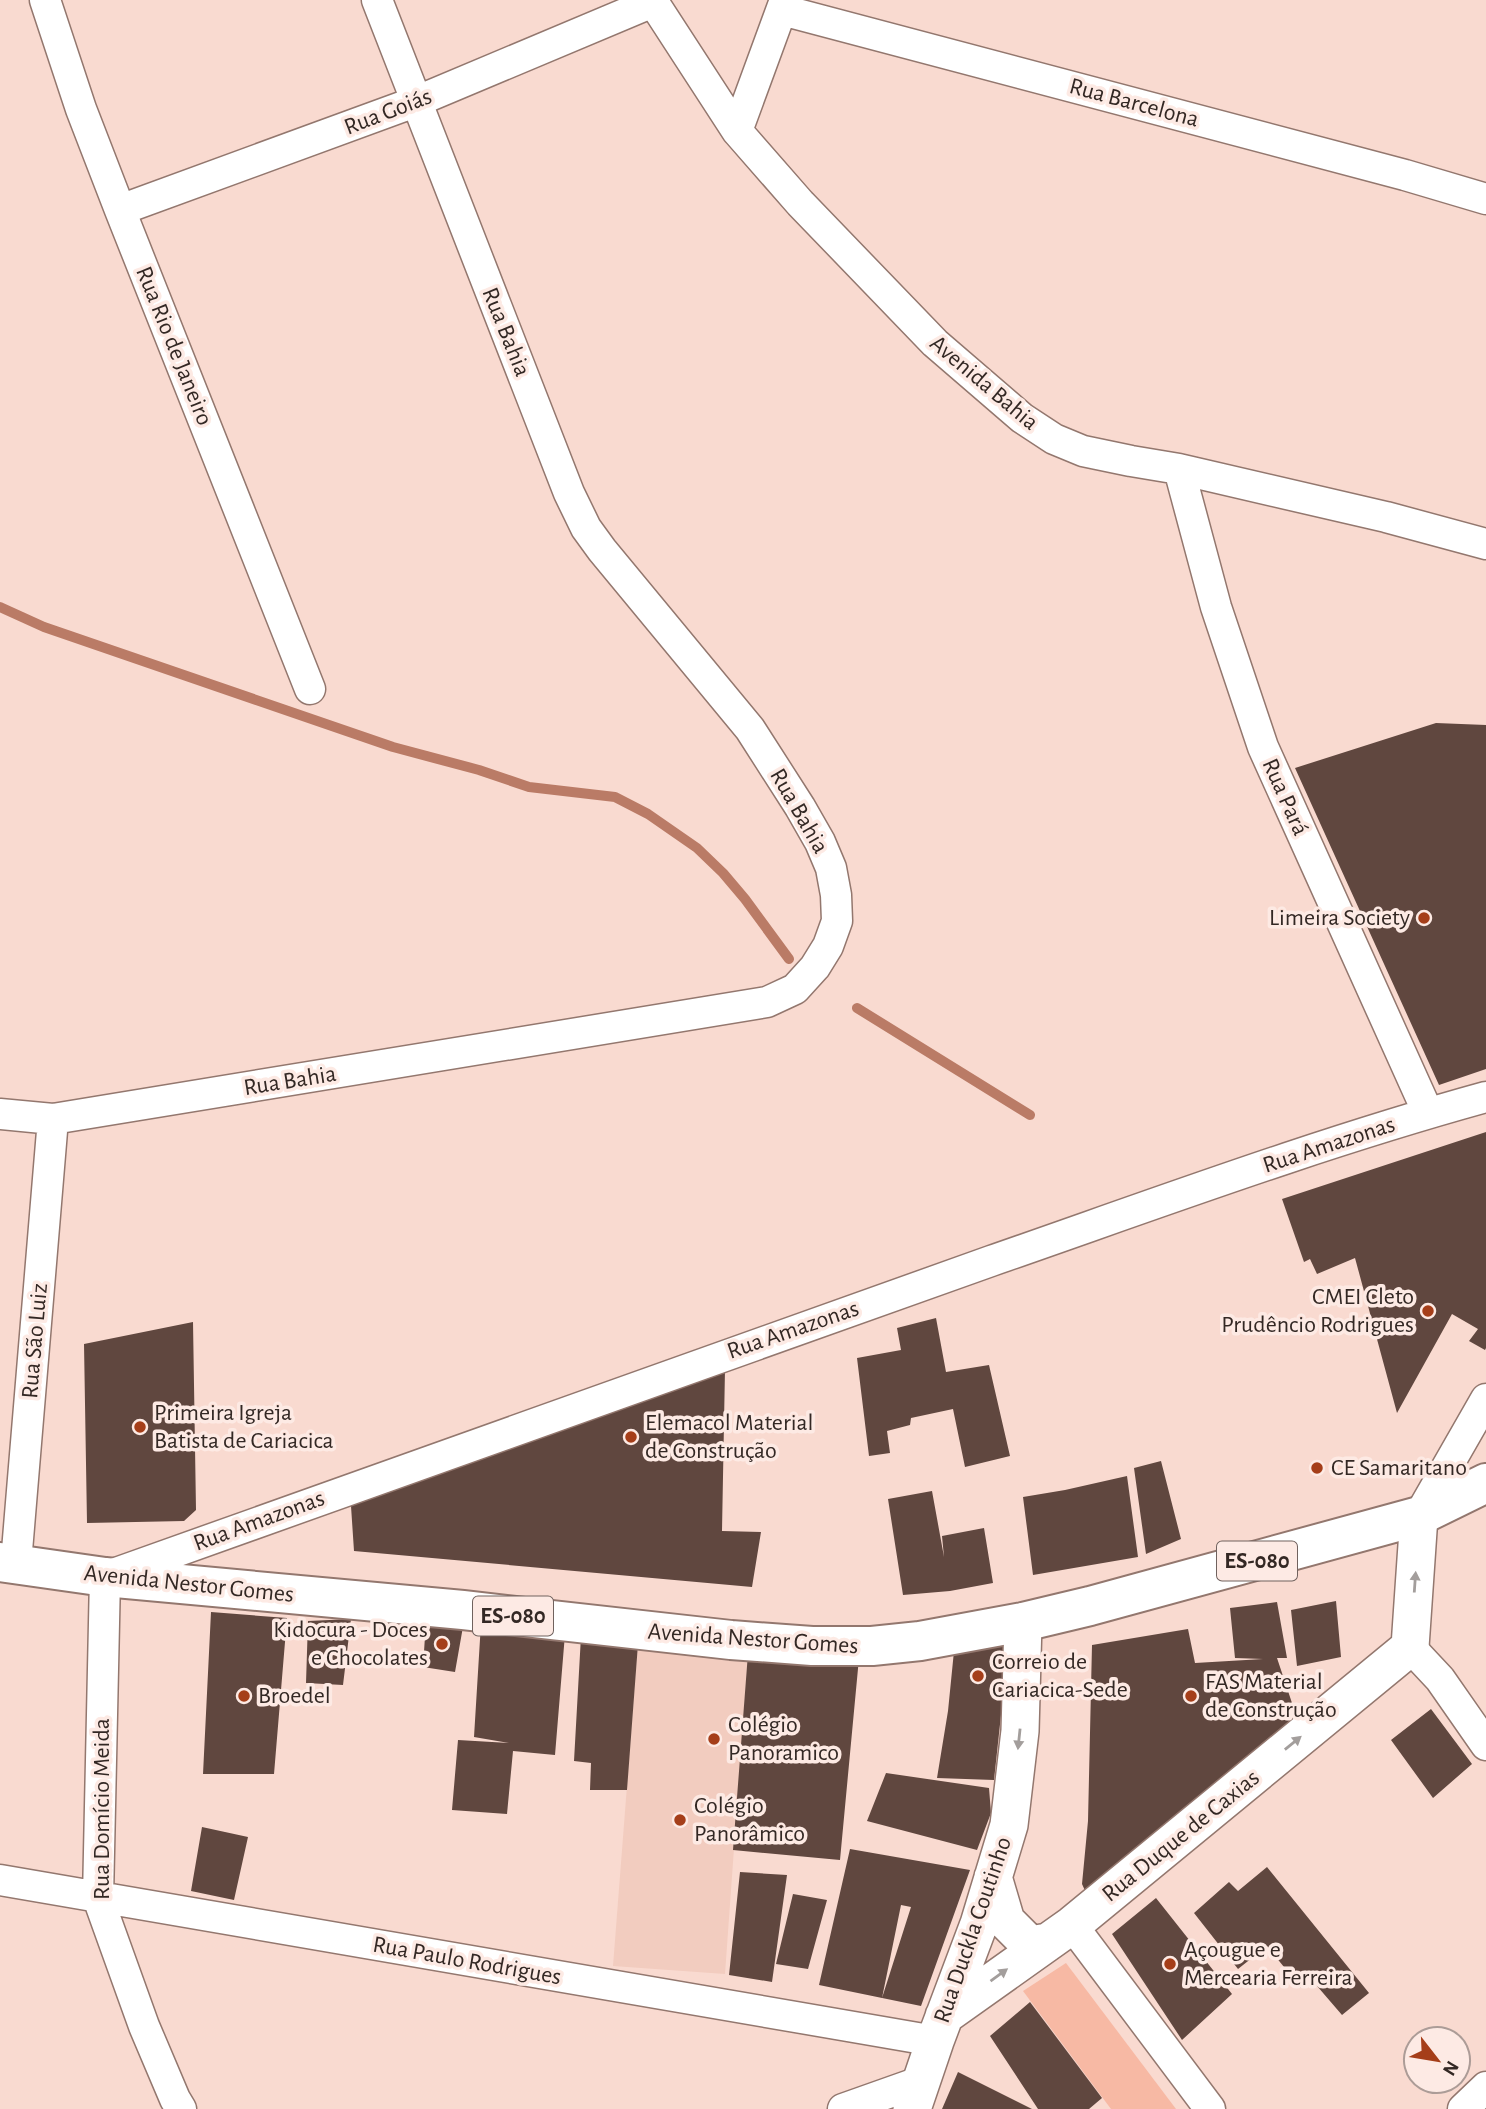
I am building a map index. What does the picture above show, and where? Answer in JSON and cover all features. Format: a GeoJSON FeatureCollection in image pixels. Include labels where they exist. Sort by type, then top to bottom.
{"type":"FeatureCollection","features":[{"type":"Feature","properties":{"kind":"main road","name":"Avenida Nestor Gomes"},"geometry":{"type":"LineString","coordinates":[[8,1563],[105,1577],[463,1610],[703,1638],[812,1646],[872,1646],[920,1641],[1023,1622],[1090,1606],[1419,1516],[1486,1483]]}},
{"type":"Feature","properties":{"kind":"street","name":"Rua Rio de Janeiro"},"geometry":{"type":"LineString","coordinates":[[45,0],[81,109],[310,689]]}},
{"type":"Feature","properties":{"kind":"street","name":"Rua Bahia"},"geometry":{"type":"LineString","coordinates":[[0,1114],[54,1119],[767,1002],[795,989],[815,967],[828,946],[837,922],[831,868],[800,807],[750,729],[586,528],[564,480],[377,0]]}},
{"type":"Feature","properties":{"kind":"street","name":"Rua Goiás"},"geometry":{"type":"LineString","coordinates":[[120,210],[415,102],[652,1]]}},
{"type":"Feature","properties":{"kind":"street","name":"Avenida Bahia"},"geometry":{"type":"LineString","coordinates":[[652,1],[737,131],[800,203],[935,343],[1022,418],[1054,439],[1083,451],[1180,469],[1386,517],[1486,544]]}},
{"type":"Feature","properties":{"kind":"street"},"geometry":{"type":"LineString","coordinates":[[737,131],[784,5]]}},
{"type":"Feature","properties":{"kind":"street","name":"Rua Barcelona"},"geometry":{"type":"LineString","coordinates":[[784,5],[1405,175],[1486,200]]}},
{"type":"Feature","properties":{"kind":"street","name":"Rua Pará"},"geometry":{"type":"LineString","coordinates":[[1180,469],[1216,607],[1263,747],[1428,1113]]}},
{"type":"Feature","properties":{"kind":"street","name":"Rua Amazonas"},"geometry":{"type":"LineString","coordinates":[[105,1577],[715,1357],[1264,1167],[1428,1113],[1486,1097]]}},
{"type":"Feature","properties":{"kind":"street","name":"Rua São Luiz"},"geometry":{"type":"LineString","coordinates":[[8,1563],[54,1119]]}},
{"type":"Feature","properties":{"kind":"street"},"geometry":{"type":"LineString","coordinates":[[1486,1399],[1419,1516],[1410,1647],[1440,1679],[1486,1745]]}},
{"type":"Feature","properties":{"kind":"street","name":"Rua Domício Meida"},"geometry":{"type":"LineString","coordinates":[[105,1577],[97,1898],[144,2026],[181,2109]]}},
{"type":"Feature","properties":{"kind":"street","name":"Rua Duckla Coutinho"},"geometry":{"type":"LineString","coordinates":[[917,2095],[979,1924],[1009,1825],[1020,1731],[1023,1622]]}},
{"type":"Feature","properties":{"kind":"street","name":"Rua Duque de Caxias"},"geometry":{"type":"LineString","coordinates":[[940,2028],[1410,1647]]}},
{"type":"Feature","properties":{"kind":"street"},"geometry":{"type":"LineString","coordinates":[[993,1877],[1006,1921],[1030,1945],[1060,1933],[1210,2109]]}},
{"type":"Feature","properties":{"kind":"street","name":"Rua Paulo Rodrigues"},"geometry":{"type":"LineString","coordinates":[[0,1880],[97,1898],[940,2028]]}},
{"type":"Feature","properties":{"kind":"street"},"geometry":{"type":"LineString","coordinates":[[1463,2109],[1486,2087]]}},
{"type":"Feature","properties":{"kind":"street"},"geometry":{"type":"LineString","coordinates":[[843,2109],[917,2095]]}},
{"type":"Feature","properties":{"kind":"shaded area","name":"Colégio Panorâmico"},"geometry":{"type":"Polygon","coordinates":[[[638,1644],[748,1653],[725,1974],[613,1966],[638,1644]]]}},
{"type":"Feature","properties":{"kind":"shaded area"},"geometry":{"type":"Polygon","coordinates":[[[1066,1963],[1176,2109],[1111,2109],[1023,1991],[1066,1963]]]}},
{"type":"Feature","properties":{"kind":"building","name":"Limeira Society"},"geometry":{"type":"Polygon","coordinates":[[[1436,723],[1486,725],[1486,1069],[1439,1085],[1295,768],[1436,723]]]}},
{"type":"Feature","properties":{"kind":"building","name":"CMEI Cleto Prudêncio Rodrigues"},"geometry":{"type":"Polygon","coordinates":[[[1486,1132],[1486,1348],[1485,1350],[1469,1341],[1478,1329],[1452,1314],[1397,1413],[1355,1258],[1317,1274],[1310,1259],[1304,1262],[1282,1199],[1486,1132]]]}},
{"type":"Feature","properties":{"kind":"building"},"geometry":{"type":"Polygon","coordinates":[[[936,1318],[946,1372],[989,1365],[1010,1456],[965,1467],[953,1409],[911,1418],[910,1425],[887,1431],[890,1453],[869,1456],[857,1358],[901,1350],[897,1328],[936,1318]]]}},
{"type":"Feature","properties":{"kind":"building","name":"Primeira Igreja Batista de Cariacica"},"geometry":{"type":"Polygon","coordinates":[[[193,1322],[196,1510],[184,1521],[87,1523],[84,1344],[193,1322]]]}},
{"type":"Feature","properties":{"kind":"building","name":"Elemacol Material de Construção"},"geometry":{"type":"Polygon","coordinates":[[[725,1369],[722,1531],[761,1532],[752,1587],[354,1551],[351,1506],[725,1369]]]}},
{"type":"Feature","properties":{"kind":"building"},"geometry":{"type":"Polygon","coordinates":[[[1161,1461],[1181,1539],[1146,1554],[1134,1468],[1161,1461]]]}},
{"type":"Feature","properties":{"kind":"building"},"geometry":{"type":"Polygon","coordinates":[[[1127,1476],[1138,1557],[1033,1575],[1023,1497],[1127,1476]]]}},
{"type":"Feature","properties":{"kind":"building"},"geometry":{"type":"Polygon","coordinates":[[[932,1491],[944,1557],[942,1536],[984,1528],[993,1583],[950,1591],[903,1595],[888,1499],[932,1491]]]}},
{"type":"Feature","properties":{"kind":"building"},"geometry":{"type":"Polygon","coordinates":[[[1336,1601],[1341,1657],[1297,1666],[1291,1610],[1336,1601]]]}},
{"type":"Feature","properties":{"kind":"building","name":"FAS Material de Construção"},"geometry":{"type":"Polygon","coordinates":[[[1277,1602],[1287,1658],[1277,1658],[1301,1730],[1092,1906],[1082,1884],[1088,1821],[1092,1645],[1188,1629],[1195,1663],[1263,1659],[1235,1658],[1230,1608],[1277,1602]]]}},
{"type":"Feature","properties":{"kind":"building","name":"Broedel"},"geometry":{"type":"Polygon","coordinates":[[[211,1612],[287,1618],[274,1774],[203,1774],[211,1612]]]}},
{"type":"Feature","properties":{"kind":"building"},"geometry":{"type":"Polygon","coordinates":[[[351,1619],[343,1685],[306,1683],[308,1621],[351,1619]]]}},
{"type":"Feature","properties":{"kind":"building","name":"Kidocura - Doces e Chocolates"},"geometry":{"type":"Polygon","coordinates":[[[426,1621],[464,1621],[455,1672],[423,1667],[426,1621]]]}},
{"type":"Feature","properties":{"kind":"building"},"geometry":{"type":"Polygon","coordinates":[[[481,1623],[565,1634],[555,1755],[513,1751],[507,1814],[452,1810],[458,1740],[509,1743],[474,1737],[481,1623]]]}},
{"type":"Feature","properties":{"kind":"building"},"geometry":{"type":"Polygon","coordinates":[[[581,1636],[638,1644],[627,1790],[590,1790],[591,1763],[574,1761],[581,1636]]]}},
{"type":"Feature","properties":{"kind":"building"},"geometry":{"type":"Polygon","coordinates":[[[955,1641],[1006,1641],[994,1780],[937,1778],[948,1711],[955,1641]]]}},
{"type":"Feature","properties":{"kind":"building"},"geometry":{"type":"Polygon","coordinates":[[[748,1653],[859,1658],[840,1860],[733,1850],[748,1653]]]}},
{"type":"Feature","properties":{"kind":"building"},"geometry":{"type":"Polygon","coordinates":[[[1431,1709],[1472,1764],[1433,1798],[1391,1740],[1431,1709]]]}},
{"type":"Feature","properties":{"kind":"building"},"geometry":{"type":"Polygon","coordinates":[[[886,1773],[989,1788],[991,1813],[977,1850],[867,1821],[886,1773]]]}},
{"type":"Feature","properties":{"kind":"building"},"geometry":{"type":"Polygon","coordinates":[[[202,1827],[248,1837],[234,1900],[191,1891],[202,1827]]]}},
{"type":"Feature","properties":{"kind":"building"},"geometry":{"type":"Polygon","coordinates":[[[850,1849],[970,1870],[921,2006],[882,1998],[819,1985],[850,1849]],[[901,1905],[882,1998],[911,1907],[901,1905]]]}},
{"type":"Feature","properties":{"kind":"building"},"geometry":{"type":"Polygon","coordinates":[[[1267,1867],[1369,1993],[1342,2015],[1311,1979],[1301,1988],[1267,1946],[1238,1969],[1194,1913],[1229,1882],[1238,1891],[1267,1867]]]}},
{"type":"Feature","properties":{"kind":"building"},"geometry":{"type":"Polygon","coordinates":[[[740,1872],[787,1875],[772,1982],[729,1975],[740,1872]]]}},
{"type":"Feature","properties":{"kind":"building"},"geometry":{"type":"Polygon","coordinates":[[[793,1894],[827,1900],[808,1969],[776,1964],[793,1894]]]}},
{"type":"Feature","properties":{"kind":"building","name":"Açougue e Mercearia Ferreira"},"geometry":{"type":"Polygon","coordinates":[[[1156,1898],[1232,1994],[1182,2040],[1112,1934],[1156,1898]]]}},
{"type":"Feature","properties":{"kind":"building"},"geometry":{"type":"Polygon","coordinates":[[[1030,2002],[1102,2098],[1089,2109],[1038,2109],[990,2036],[1030,2002]]]}},
{"type":"Feature","properties":{"kind":"building"},"geometry":{"type":"Polygon","coordinates":[[[958,2072],[1032,2109],[942,2109],[958,2072]]]}},
{"type":"Feature","properties":{"kind":"waterway"},"geometry":{"type":"LineString","coordinates":[[0,607],[44,627],[393,747],[479,770],[529,787],[615,797],[648,814],[697,848],[745,899],[789,959]]}},
{"type":"Feature","properties":{"kind":"waterway"},"geometry":{"type":"LineString","coordinates":[[857,1008],[1030,1115]]}},
{"type":"Feature","properties":{"kind":"place","name":"Limeira Society"},"geometry":{"type":"Point","coordinates":[1424,918]}},
{"type":"Feature","properties":{"kind":"place","name":"CMEI Cleto Prudêncio Rodrigues"},"geometry":{"type":"Point","coordinates":[1428,1311]}},
{"type":"Feature","properties":{"kind":"place","name":"Primeira Igreja Batista de Cariacica"},"geometry":{"type":"Point","coordinates":[140,1427]}},
{"type":"Feature","properties":{"kind":"place","name":"Elemacol Material de Construção"},"geometry":{"type":"Point","coordinates":[631,1437]}},
{"type":"Feature","properties":{"kind":"place","name":"CE Samaritano"},"geometry":{"type":"Point","coordinates":[1317,1468]}},
{"type":"Feature","properties":{"kind":"place","name":"Kidocura - Doces e Chocolates"},"geometry":{"type":"Point","coordinates":[442,1644]}},
{"type":"Feature","properties":{"kind":"place","name":"Correio de Cariacica-Sede"},"geometry":{"type":"Point","coordinates":[978,1676]}},
{"type":"Feature","properties":{"kind":"place","name":"Broedel"},"geometry":{"type":"Point","coordinates":[244,1696]}},
{"type":"Feature","properties":{"kind":"place","name":"FAS Material de Construção"},"geometry":{"type":"Point","coordinates":[1191,1696]}},
{"type":"Feature","properties":{"kind":"place","name":"Colégio Panoramico"},"geometry":{"type":"Point","coordinates":[714,1739]}},
{"type":"Feature","properties":{"kind":"place","name":"Colégio Panorâmico"},"geometry":{"type":"Point","coordinates":[680,1820]}},
{"type":"Feature","properties":{"kind":"place","name":"Açougue e Mercearia Ferreira"},"geometry":{"type":"Point","coordinates":[1170,1964]}}]}
